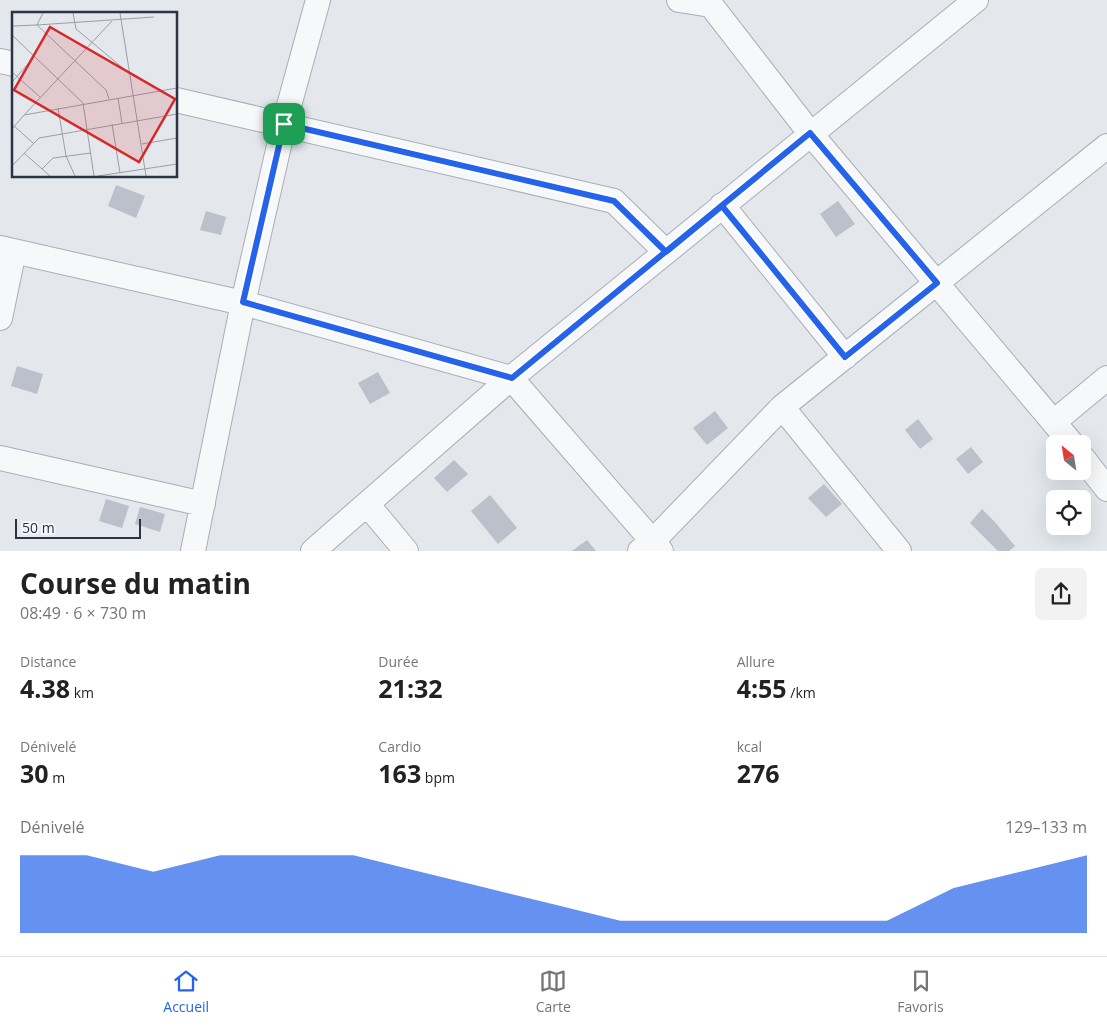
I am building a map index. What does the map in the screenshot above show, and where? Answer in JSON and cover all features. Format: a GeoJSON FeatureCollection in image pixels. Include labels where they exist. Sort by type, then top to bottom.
{"type":"FeatureCollection","features":[{"type":"Feature","properties":{"kind":"street"},"geometry":{"type":"LineString","coordinates":[[193,551],[243,302],[284,124],[318,0]]}},
{"type":"Feature","properties":{"kind":"street"},"geometry":{"type":"LineString","coordinates":[[679,0],[709,3],[810,133],[1065,435]]}},
{"type":"Feature","properties":{"kind":"street"},"geometry":{"type":"LineString","coordinates":[[313,551],[512,378],[810,133],[976,0]]}},
{"type":"Feature","properties":{"kind":"street"},"geometry":{"type":"LineString","coordinates":[[178,100],[614,201],[666,252]]}},
{"type":"Feature","properties":{"kind":"street"},"geometry":{"type":"LineString","coordinates":[[0,318],[7,249],[243,302],[512,378],[652,548],[782,407],[1107,146]]}},
{"type":"Feature","properties":{"kind":"street"},"geometry":{"type":"LineString","coordinates":[[722,206],[845,357]]}},
{"type":"Feature","properties":{"kind":"street"},"geometry":{"type":"LineString","coordinates":[[1054,421],[1107,378]]}},
{"type":"Feature","properties":{"kind":"street"},"geometry":{"type":"LineString","coordinates":[[782,407],[899,551]]}},
{"type":"Feature","properties":{"kind":"street"},"geometry":{"type":"LineString","coordinates":[[0,458],[203,504]]}},
{"type":"Feature","properties":{"kind":"street"},"geometry":{"type":"LineString","coordinates":[[1091,469],[1107,489]]}},
{"type":"Feature","properties":{"kind":"street"},"geometry":{"type":"LineString","coordinates":[[367,504],[406,551]]}},
{"type":"Feature","properties":{"kind":"building"},"geometry":{"type":"Polygon","coordinates":[[[116,185],[145,196],[136,218],[108,206],[116,185]]]}},
{"type":"Feature","properties":{"kind":"building"},"geometry":{"type":"Polygon","coordinates":[[[838,201],[855,224],[836,237],[820,214],[838,201]]]}},
{"type":"Feature","properties":{"kind":"building"},"geometry":{"type":"Polygon","coordinates":[[[206,211],[226,217],[221,235],[200,230],[206,211]]]}},
{"type":"Feature","properties":{"kind":"building"},"geometry":{"type":"Polygon","coordinates":[[[17,366],[43,374],[37,394],[11,386],[17,366]]]}},
{"type":"Feature","properties":{"kind":"building"},"geometry":{"type":"Polygon","coordinates":[[[378,372],[390,393],[370,404],[358,383],[378,372]]]}},
{"type":"Feature","properties":{"kind":"building"},"geometry":{"type":"Polygon","coordinates":[[[715,411],[728,428],[707,445],[693,428],[715,411]]]}},
{"type":"Feature","properties":{"kind":"building"},"geometry":{"type":"Polygon","coordinates":[[[918,419],[933,439],[920,449],[905,430],[918,419]]]}},
{"type":"Feature","properties":{"kind":"building"},"geometry":{"type":"Polygon","coordinates":[[[971,447],[983,462],[968,474],[956,459],[971,447]]]}},
{"type":"Feature","properties":{"kind":"building"},"geometry":{"type":"Polygon","coordinates":[[[454,460],[468,474],[447,492],[434,478],[454,460]]]}},
{"type":"Feature","properties":{"kind":"building"},"geometry":{"type":"Polygon","coordinates":[[[824,484],[842,504],[826,517],[808,498],[824,484]]]}},
{"type":"Feature","properties":{"kind":"building"},"geometry":{"type":"Polygon","coordinates":[[[490,495],[517,528],[498,544],[471,511],[490,495]]]}},
{"type":"Feature","properties":{"kind":"building"},"geometry":{"type":"Polygon","coordinates":[[[106,499],[129,506],[122,528],[99,521],[106,499]]]}},
{"type":"Feature","properties":{"kind":"building"},"geometry":{"type":"Polygon","coordinates":[[[140,507],[165,514],[160,532],[135,524],[140,507]]]}},
{"type":"Feature","properties":{"kind":"building"},"geometry":{"type":"Polygon","coordinates":[[[982,509],[1015,546],[1009,551],[998,551],[970,523],[982,509]]]}},
{"type":"Feature","properties":{"kind":"building"},"geometry":{"type":"Polygon","coordinates":[[[587,540],[596,551],[572,551],[587,540]]]}},
{"type":"Feature","properties":{"kind":"route"},"geometry":{"type":"LineString","coordinates":[[284,124],[243,302],[512,378],[614,294],[666,252],[722,206],[810,133],[937,283],[845,357],[722,206],[666,252],[614,201],[284,124]]}}]}
